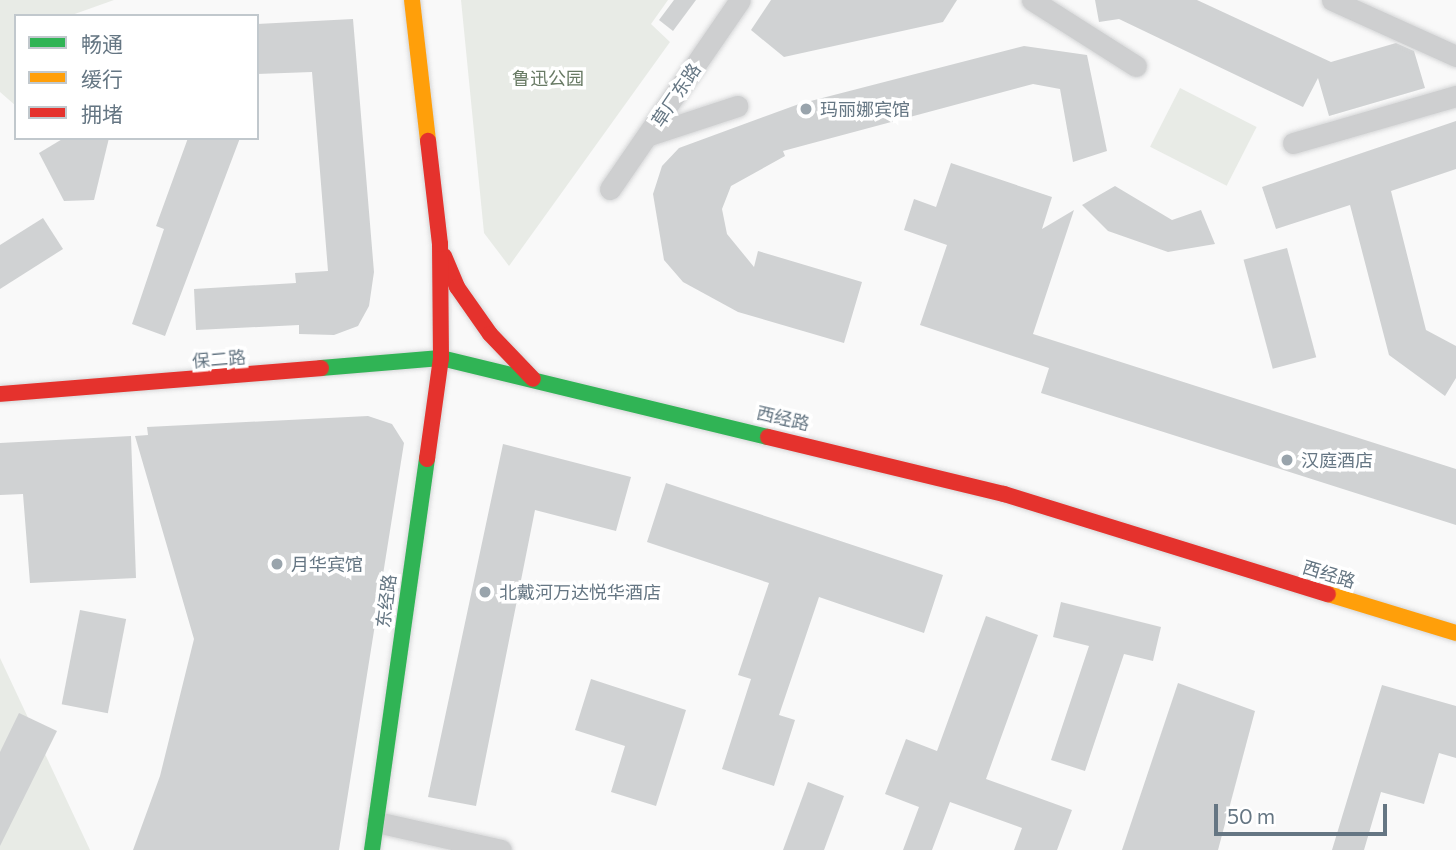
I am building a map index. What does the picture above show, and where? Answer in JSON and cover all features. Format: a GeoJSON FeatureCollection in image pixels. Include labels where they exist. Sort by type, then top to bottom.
{"type":"FeatureCollection","features":[{"type":"Feature","properties":{"kind":"main road"},"geometry":{"type":"LineString","coordinates":[[412,0],[440,244],[441,358]]}},
{"type":"Feature","properties":{"kind":"main road"},"geometry":{"type":"LineString","coordinates":[[440,244],[457,287],[489,334],[533,379]]}},
{"type":"Feature","properties":{"kind":"main road","name":"西经路"},"geometry":{"type":"LineString","coordinates":[[441,358],[1004,494],[1456,632]]}},
{"type":"Feature","properties":{"kind":"main road","name":"保二路"},"geometry":{"type":"LineString","coordinates":[[0,394],[441,358]]}},
{"type":"Feature","properties":{"kind":"main road","name":"东经路"},"geometry":{"type":"LineString","coordinates":[[372,850],[441,358]]}},
{"type":"Feature","properties":{"kind":"street","name":"草厂东路"},"geometry":{"type":"LineString","coordinates":[[610,189],[740,0]]}},
{"type":"Feature","properties":{"kind":"street"},"geometry":{"type":"LineString","coordinates":[[1032,0],[1136,66]]}},
{"type":"Feature","properties":{"kind":"street"},"geometry":{"type":"LineString","coordinates":[[1332,0],[1456,56]]}},
{"type":"Feature","properties":{"kind":"street"},"geometry":{"type":"LineString","coordinates":[[1293,143],[1456,96]]}},
{"type":"Feature","properties":{"kind":"street"},"geometry":{"type":"LineString","coordinates":[[649,135],[737,106]]}},
{"type":"Feature","properties":{"kind":"street"},"geometry":{"type":"LineString","coordinates":[[377,822],[501,850]]}},
{"type":"Feature","properties":{"kind":"green space"},"geometry":{"type":"Polygon","coordinates":[[[0,0],[114,0],[75,14],[14,14],[14,104],[0,92],[0,0]]]}},
{"type":"Feature","properties":{"kind":"green space","name":"鲁迅公园"},"geometry":{"type":"Polygon","coordinates":[[[461,0],[668,0],[651,24],[670,42],[509,266],[484,233],[461,0]]]}},
{"type":"Feature","properties":{"kind":"green space"},"geometry":{"type":"Polygon","coordinates":[[[1180,88],[1257,127],[1227,186],[1150,147],[1180,88]]]}},
{"type":"Feature","properties":{"kind":"green space"},"geometry":{"type":"Polygon","coordinates":[[[0,658],[90,850],[0,850],[0,658]]]}},
{"type":"Feature","properties":{"kind":"building"},"geometry":{"type":"Polygon","coordinates":[[[674,0],[696,0],[673,31],[659,20],[674,0]]]}},
{"type":"Feature","properties":{"kind":"building"},"geometry":{"type":"Polygon","coordinates":[[[771,0],[957,0],[943,22],[784,57],[751,30],[771,0]]]}},
{"type":"Feature","properties":{"kind":"building"},"geometry":{"type":"Polygon","coordinates":[[[1095,0],[1197,0],[1331,62],[1396,43],[1414,51],[1425,88],[1329,116],[1318,78],[1303,107],[1119,19],[1099,22],[1095,0]]]}},
{"type":"Feature","properties":{"kind":"building"},"geometry":{"type":"Polygon","coordinates":[[[353,19],[374,272],[369,306],[358,326],[334,335],[299,334],[299,325],[196,330],[194,289],[296,283],[295,273],[328,271],[312,72],[259,74],[259,24],[353,19]]]}},
{"type":"Feature","properties":{"kind":"building"},"geometry":{"type":"Polygon","coordinates":[[[1024,46],[1087,55],[1107,151],[1073,162],[1060,89],[1033,84],[783,151],[785,156],[731,186],[722,209],[727,234],[754,267],[758,251],[862,282],[844,343],[738,312],[683,282],[664,260],[653,194],[662,166],[679,148],[799,104],[1024,46]]]}},
{"type":"Feature","properties":{"kind":"building"},"geometry":{"type":"Polygon","coordinates":[[[1456,121],[1456,169],[1391,191],[1426,330],[1456,346],[1456,378],[1445,396],[1389,355],[1350,205],[1276,229],[1262,187],[1456,121]]]}},
{"type":"Feature","properties":{"kind":"building"},"geometry":{"type":"Polygon","coordinates":[[[61,140],[109,140],[94,200],[64,201],[39,153],[61,140]]]}},
{"type":"Feature","properties":{"kind":"building"},"geometry":{"type":"Polygon","coordinates":[[[187,140],[239,140],[165,336],[132,324],[164,229],[156,226],[187,140]]]}},
{"type":"Feature","properties":{"kind":"building"},"geometry":{"type":"Polygon","coordinates":[[[951,163],[1052,197],[1042,229],[1074,210],[1033,334],[1456,469],[1456,525],[1041,393],[1049,368],[920,325],[947,245],[904,230],[914,199],[936,207],[951,163]]]}},
{"type":"Feature","properties":{"kind":"building"},"geometry":{"type":"Polygon","coordinates":[[[1115,186],[1172,220],[1201,210],[1215,244],[1168,252],[1108,231],[1082,205],[1115,186]]]}},
{"type":"Feature","properties":{"kind":"building"},"geometry":{"type":"Polygon","coordinates":[[[43,218],[63,249],[0,289],[0,245],[43,218]]]}},
{"type":"Feature","properties":{"kind":"building"},"geometry":{"type":"Polygon","coordinates":[[[1287,248],[1316,357],[1273,369],[1244,260],[1287,248]]]}},
{"type":"Feature","properties":{"kind":"building","name":"月华宾馆"},"geometry":{"type":"Polygon","coordinates":[[[368,416],[392,424],[404,443],[339,850],[133,850],[160,776],[194,639],[135,436],[148,435],[147,427],[368,416]]]}},
{"type":"Feature","properties":{"kind":"building"},"geometry":{"type":"Polygon","coordinates":[[[131,436],[136,578],[30,583],[23,494],[0,495],[0,443],[131,436]]]}},
{"type":"Feature","properties":{"kind":"building"},"geometry":{"type":"Polygon","coordinates":[[[503,444],[631,477],[616,531],[535,510],[476,806],[428,797],[503,444]]]}},
{"type":"Feature","properties":{"kind":"building"},"geometry":{"type":"Polygon","coordinates":[[[666,483],[943,575],[924,633],[819,597],[779,715],[795,720],[774,786],[722,769],[751,679],[738,675],[769,583],[647,542],[666,483]]]}},
{"type":"Feature","properties":{"kind":"building"},"geometry":{"type":"Polygon","coordinates":[[[1061,602],[1161,627],[1153,661],[1124,654],[1085,771],[1051,760],[1089,646],[1053,637],[1061,602]]]}},
{"type":"Feature","properties":{"kind":"building"},"geometry":{"type":"Polygon","coordinates":[[[80,610],[126,619],[108,713],[62,704],[80,610]]]}},
{"type":"Feature","properties":{"kind":"building"},"geometry":{"type":"Polygon","coordinates":[[[986,616],[1038,635],[986,779],[1072,810],[1057,850],[1014,850],[1022,828],[950,802],[932,850],[903,850],[919,807],[885,794],[906,739],[937,751],[986,616]]]}},
{"type":"Feature","properties":{"kind":"building"},"geometry":{"type":"Polygon","coordinates":[[[591,679],[686,710],[656,806],[611,792],[625,746],[575,730],[591,679]]]}},
{"type":"Feature","properties":{"kind":"building"},"geometry":{"type":"Polygon","coordinates":[[[1178,683],[1255,711],[1218,850],[1122,850],[1178,683]]]}},
{"type":"Feature","properties":{"kind":"building"},"geometry":{"type":"Polygon","coordinates":[[[1382,685],[1456,706],[1456,758],[1439,753],[1424,804],[1381,792],[1364,850],[1332,850],[1382,685]]]}},
{"type":"Feature","properties":{"kind":"building"},"geometry":{"type":"Polygon","coordinates":[[[19,713],[57,731],[0,846],[0,752],[19,713]]]}},
{"type":"Feature","properties":{"kind":"building"},"geometry":{"type":"Polygon","coordinates":[[[808,782],[844,796],[824,850],[783,850],[808,782]]]}},
{"type":"Feature","properties":{"kind":"traffic: fast"},"geometry":{"type":"LineString","coordinates":[[321,368],[441,358],[768,437]]}},
{"type":"Feature","properties":{"kind":"traffic: fast"},"geometry":{"type":"LineString","coordinates":[[372,850],[427,459]]}},
{"type":"Feature","properties":{"kind":"traffic: slow"},"geometry":{"type":"LineString","coordinates":[[412,0],[428,141]]}},
{"type":"Feature","properties":{"kind":"traffic: slow"},"geometry":{"type":"LineString","coordinates":[[1328,594],[1456,633]]}},
{"type":"Feature","properties":{"kind":"traffic: jam"},"geometry":{"type":"LineString","coordinates":[[427,459],[441,358],[440,244],[428,141]]}},
{"type":"Feature","properties":{"kind":"traffic: jam"},"geometry":{"type":"LineString","coordinates":[[444,256],[457,287],[490,334],[533,379]]}},
{"type":"Feature","properties":{"kind":"traffic: jam"},"geometry":{"type":"LineString","coordinates":[[0,394],[321,368]]}},
{"type":"Feature","properties":{"kind":"traffic: jam"},"geometry":{"type":"LineString","coordinates":[[768,437],[1004,494],[1328,594]]}},
{"type":"Feature","properties":{"kind":"place","name":"玛丽娜宾馆"},"geometry":{"type":"Point","coordinates":[806,109]}},
{"type":"Feature","properties":{"kind":"place","name":"汉庭酒店"},"geometry":{"type":"Point","coordinates":[1287,460]}},
{"type":"Feature","properties":{"kind":"place","name":"月华宾馆"},"geometry":{"type":"Point","coordinates":[277,564]}},
{"type":"Feature","properties":{"kind":"place","name":"北戴河万达悦华酒店"},"geometry":{"type":"Point","coordinates":[485,592]}}]}
